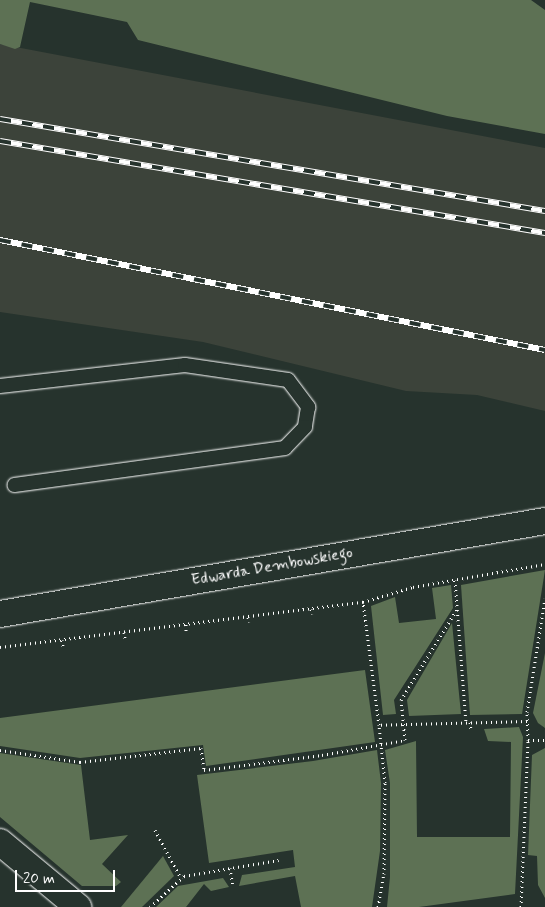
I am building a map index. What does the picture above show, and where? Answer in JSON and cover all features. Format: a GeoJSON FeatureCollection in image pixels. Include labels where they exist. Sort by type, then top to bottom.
{"type":"FeatureCollection","features":[{"type":"Feature","properties":{"kind":"street","name":"Edwarda Dembowskiego"},"geometry":{"type":"LineString","coordinates":[[0,614],[545,522]]}},
{"type":"Feature","properties":{"kind":"street"},"geometry":{"type":"LineString","coordinates":[[0,842],[78,907]]}},
{"type":"Feature","properties":{"kind":"lane"},"geometry":{"type":"LineString","coordinates":[[0,386],[185,365],[288,380],[308,407],[305,427],[286,448],[15,486]]}},
{"type":"Feature","properties":{"kind":"path"},"geometry":{"type":"LineString","coordinates":[[0,648],[362,602],[413,587],[545,564]]}},
{"type":"Feature","properties":{"kind":"path"},"geometry":{"type":"LineString","coordinates":[[455,580],[468,722],[471,730]]}},
{"type":"Feature","properties":{"kind":"path"},"geometry":{"type":"LineString","coordinates":[[521,907],[528,721],[545,598]]}},
{"type":"Feature","properties":{"kind":"path"},"geometry":{"type":"LineString","coordinates":[[362,602],[385,783],[384,874],[378,907]]}},
{"type":"Feature","properties":{"kind":"path"},"geometry":{"type":"LineString","coordinates":[[311,609],[312,614]]}},
{"type":"Feature","properties":{"kind":"path"},"geometry":{"type":"LineString","coordinates":[[0,750],[80,762],[200,748],[204,770],[381,746],[406,740],[401,700],[457,609]]}},
{"type":"Feature","properties":{"kind":"path"},"geometry":{"type":"LineString","coordinates":[[248,617],[250,622]]}},
{"type":"Feature","properties":{"kind":"path"},"geometry":{"type":"LineString","coordinates":[[186,624],[186,630]]}},
{"type":"Feature","properties":{"kind":"path"},"geometry":{"type":"LineString","coordinates":[[124,632],[125,638]]}},
{"type":"Feature","properties":{"kind":"path"},"geometry":{"type":"LineString","coordinates":[[62,640],[63,646]]}},
{"type":"Feature","properties":{"kind":"path"},"geometry":{"type":"LineString","coordinates":[[379,725],[528,721]]}},
{"type":"Feature","properties":{"kind":"path"},"geometry":{"type":"LineString","coordinates":[[528,740],[545,740]]}},
{"type":"Feature","properties":{"kind":"path"},"geometry":{"type":"LineString","coordinates":[[155,830],[181,878]]}},
{"type":"Feature","properties":{"kind":"path"},"geometry":{"type":"LineString","coordinates":[[150,907],[181,878],[279,860]]}},
{"type":"Feature","properties":{"kind":"path"},"geometry":{"type":"LineString","coordinates":[[230,868],[233,887]]}},
{"type":"Feature","properties":{"kind":"shaded area"},"geometry":{"type":"Polygon","coordinates":[[[0,44],[545,148],[545,411],[477,395],[406,391],[203,342],[0,312],[0,44]]]}},
{"type":"Feature","properties":{"kind":"green space"},"geometry":{"type":"Polygon","coordinates":[[[0,0],[531,0],[545,10],[545,134],[447,116],[138,40],[127,22],[30,2],[20,47],[15,49],[0,44],[0,0]]]}},
{"type":"Feature","properties":{"kind":"green space"},"geometry":{"type":"Polygon","coordinates":[[[545,570],[522,714],[470,715],[461,585],[545,570]]]}},
{"type":"Feature","properties":{"kind":"green space"},"geometry":{"type":"Polygon","coordinates":[[[451,585],[453,608],[394,700],[396,714],[383,715],[371,606],[395,597],[399,623],[436,619],[432,588],[451,585]]]}},
{"type":"Feature","properties":{"kind":"green space"},"geometry":{"type":"Polygon","coordinates":[[[452,623],[461,714],[409,716],[407,700],[452,623]]]}},
{"type":"Feature","properties":{"kind":"green space"},"geometry":{"type":"Polygon","coordinates":[[[545,653],[545,728],[538,723],[533,713],[545,653]]]}},
{"type":"Feature","properties":{"kind":"green space"},"geometry":{"type":"Polygon","coordinates":[[[365,670],[375,742],[206,766],[203,745],[80,758],[0,746],[0,718],[365,670]]]}},
{"type":"Feature","properties":{"kind":"green space"},"geometry":{"type":"Polygon","coordinates":[[[519,727],[523,737],[515,894],[419,907],[387,907],[390,877],[390,783],[385,750],[416,741],[417,837],[510,837],[511,742],[488,741],[484,729],[519,727]]]}},
{"type":"Feature","properties":{"kind":"green space"},"geometry":{"type":"Polygon","coordinates":[[[545,748],[545,898],[538,885],[537,856],[528,855],[532,755],[545,748]]]}},
{"type":"Feature","properties":{"kind":"green space"},"geometry":{"type":"Polygon","coordinates":[[[377,750],[381,783],[380,851],[372,907],[301,907],[295,876],[239,886],[242,875],[295,867],[293,850],[209,863],[197,775],[313,761],[377,750]]]}},
{"type":"Feature","properties":{"kind":"green space"},"geometry":{"type":"Polygon","coordinates":[[[0,753],[81,765],[90,840],[128,835],[102,864],[121,882],[116,886],[82,886],[0,817],[0,753]]]}},
{"type":"Feature","properties":{"kind":"green space"},"geometry":{"type":"Polygon","coordinates":[[[163,856],[174,876],[142,907],[121,907],[163,856]]]}},
{"type":"Feature","properties":{"kind":"green space"},"geometry":{"type":"Polygon","coordinates":[[[223,878],[229,887],[211,891],[204,884],[186,907],[156,907],[178,886],[223,878]]]}},
{"type":"Feature","properties":{"kind":"railway"},"geometry":{"type":"LineString","coordinates":[[0,119],[545,211]]}},
{"type":"Feature","properties":{"kind":"railway"},"geometry":{"type":"LineString","coordinates":[[0,141],[545,233]]}},
{"type":"Feature","properties":{"kind":"railway"},"geometry":{"type":"LineString","coordinates":[[0,240],[545,350]]}}]}
